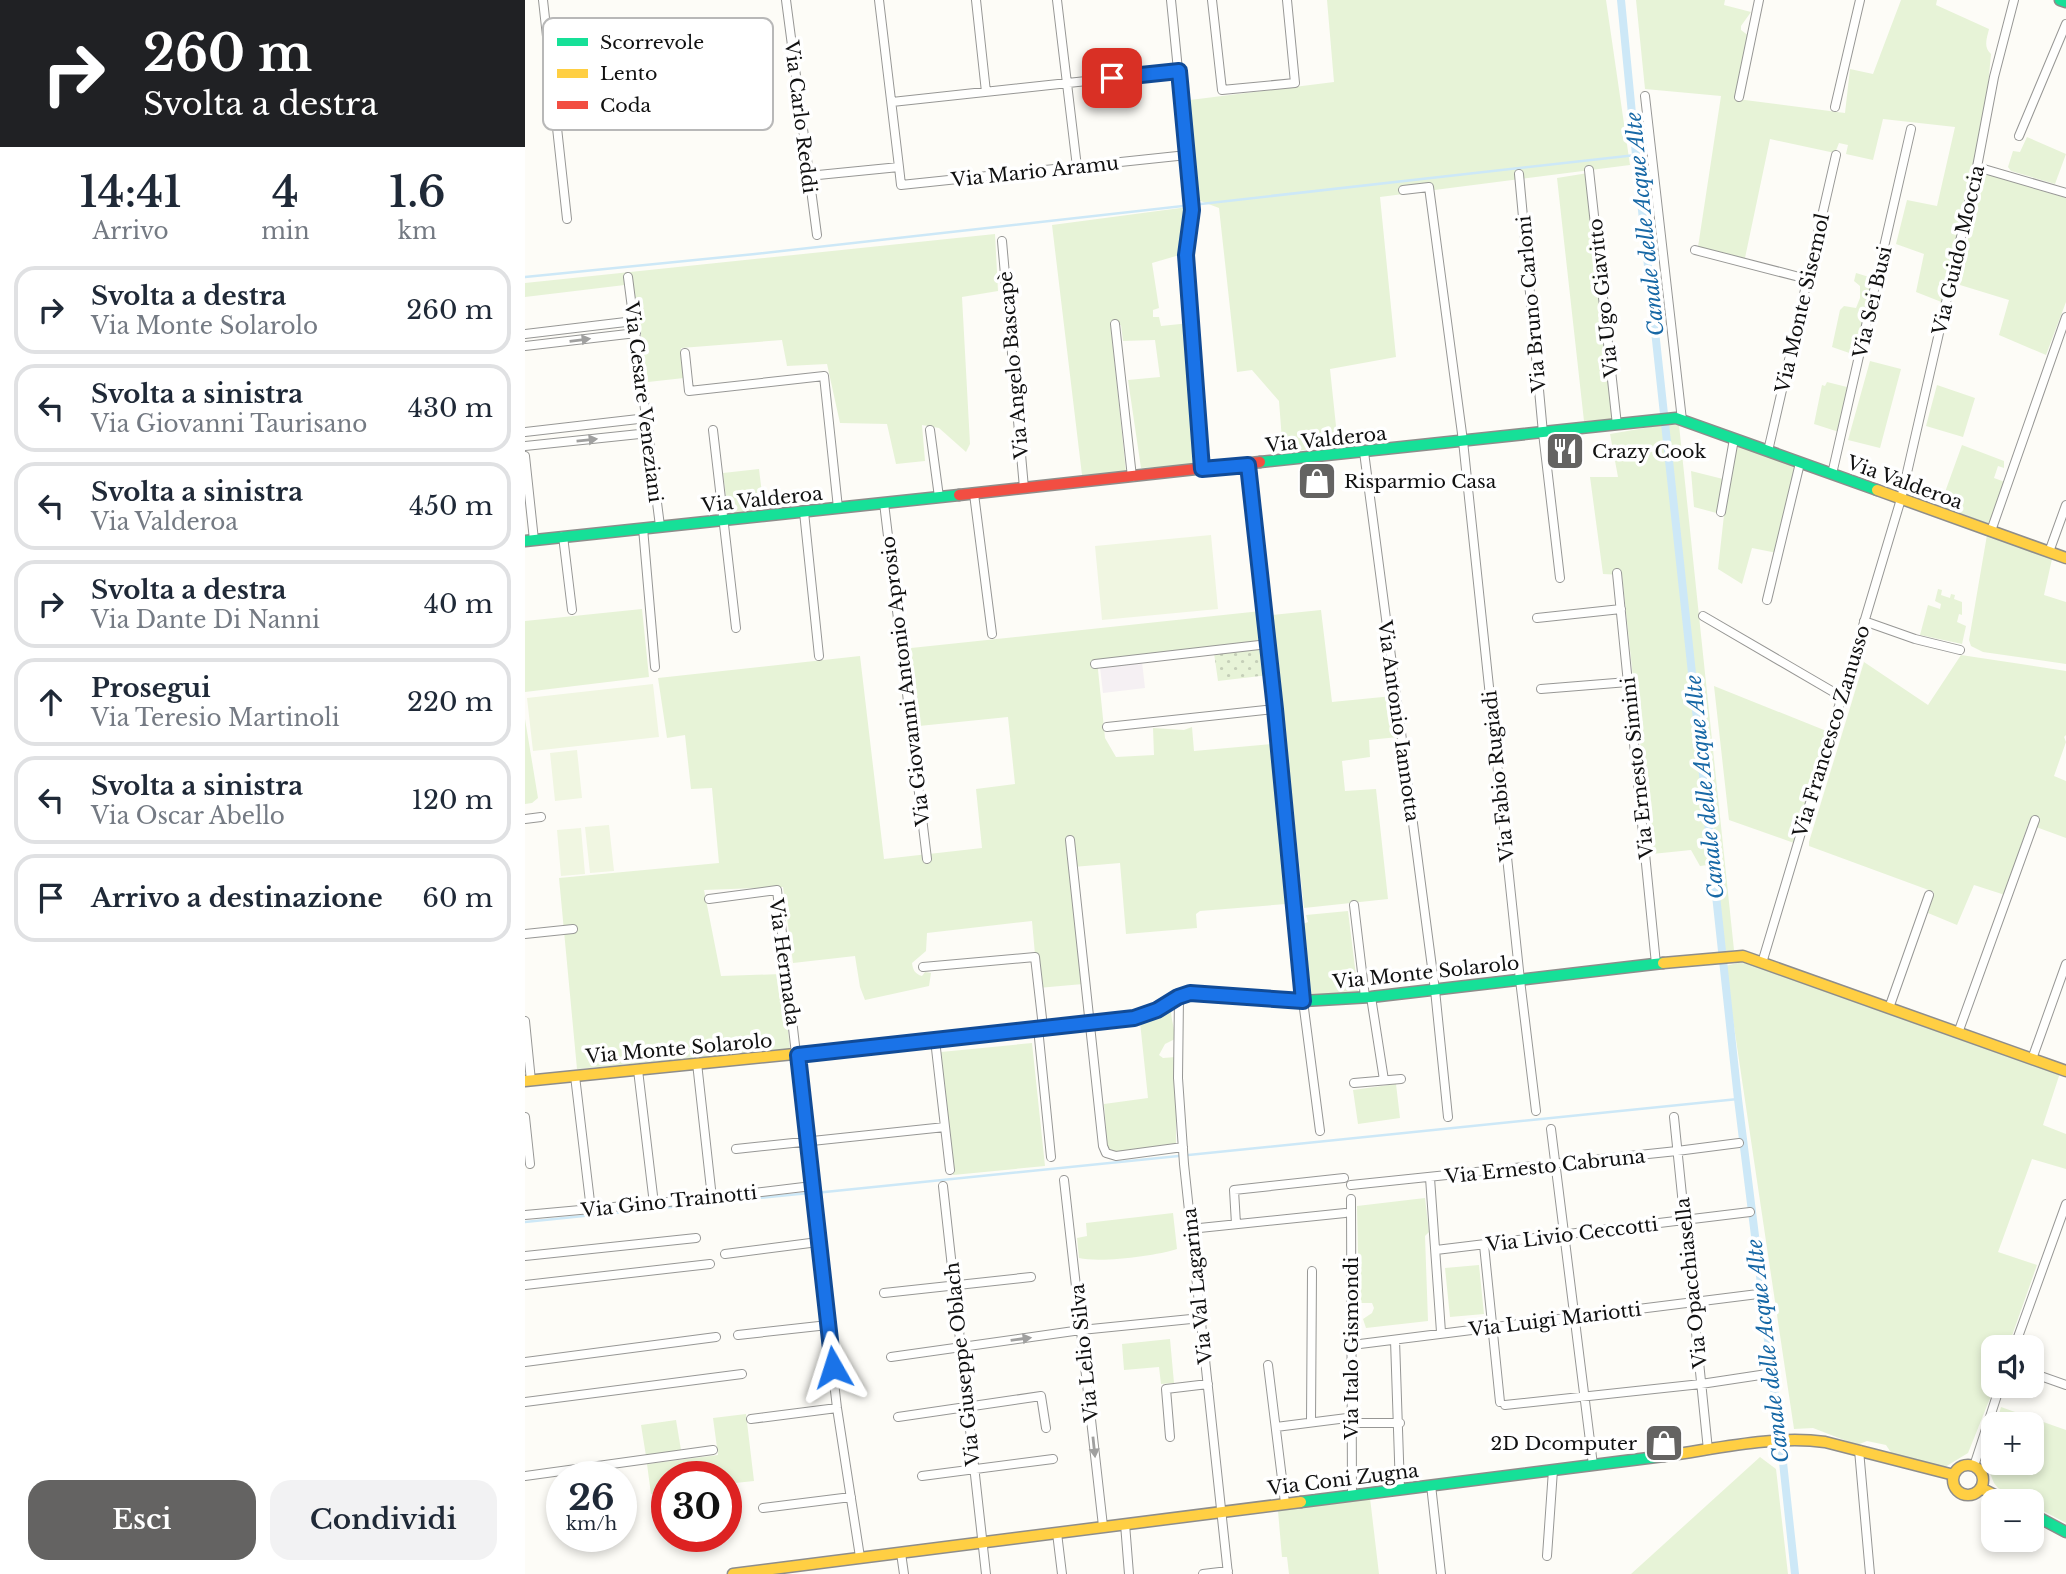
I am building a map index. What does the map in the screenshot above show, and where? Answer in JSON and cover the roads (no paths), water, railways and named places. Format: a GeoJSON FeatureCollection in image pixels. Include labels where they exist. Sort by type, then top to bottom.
{"type":"FeatureCollection","features":[{"type":"Feature","properties":{"kind":"street"},"geometry":{"type":"LineString","coordinates":[[543,0],[545,18]]}},
{"type":"Feature","properties":{"kind":"street","name":"Via Carlo Reddi"},"geometry":{"type":"LineString","coordinates":[[786,0],[817,235]]}},
{"type":"Feature","properties":{"kind":"street"},"geometry":{"type":"LineString","coordinates":[[809,176],[899,167],[879,0]]}},
{"type":"Feature","properties":{"kind":"street"},"geometry":{"type":"LineString","coordinates":[[976,0],[986,92]]}},
{"type":"Feature","properties":{"kind":"street"},"geometry":{"type":"LineString","coordinates":[[1058,0],[1077,167]]}},
{"type":"Feature","properties":{"kind":"street"},"geometry":{"type":"LineString","coordinates":[[1171,0],[1192,210],[1186,255],[1202,469]]}},
{"type":"Feature","properties":{"kind":"street"},"geometry":{"type":"LineString","coordinates":[[1212,0],[1222,90],[1295,83],[1287,0]]}},
{"type":"Feature","properties":{"kind":"street"},"geometry":{"type":"LineString","coordinates":[[1739,97],[1759,0]]}},
{"type":"Feature","properties":{"kind":"street"},"geometry":{"type":"LineString","coordinates":[[1835,107],[1860,0]]}},
{"type":"Feature","properties":{"kind":"street","name":"Via Guido Moccia"},"geometry":{"type":"LineString","coordinates":[[1901,499],[1977,167],[1994,77],[2014,0]]}},
{"type":"Feature","properties":{"kind":"street"},"geometry":{"type":"LineString","coordinates":[[2060,0],[2066,2]]}},
{"type":"Feature","properties":{"kind":"street"},"geometry":{"type":"LineString","coordinates":[[2019,136],[2066,24]]}},
{"type":"Feature","properties":{"kind":"street"},"geometry":{"type":"LineString","coordinates":[[893,102],[1179,71]]}},
{"type":"Feature","properties":{"kind":"street"},"geometry":{"type":"LineString","coordinates":[[1645,96],[1679,419]]}},
{"type":"Feature","properties":{"kind":"street","name":"Via Sei Busi"},"geometry":{"type":"LineString","coordinates":[[1832,474],[1911,129]]}},
{"type":"Feature","properties":{"kind":"street"},"geometry":{"type":"LineString","coordinates":[[558,130],[568,219]]}},
{"type":"Feature","properties":{"kind":"street","name":"Via Mario Aramu"},"geometry":{"type":"LineString","coordinates":[[899,167],[901,185],[1187,155]]}},
{"type":"Feature","properties":{"kind":"street","name":"Via Monte Sisemol"},"geometry":{"type":"LineString","coordinates":[[1768,451],[1836,155]]}},
{"type":"Feature","properties":{"kind":"street"},"geometry":{"type":"LineString","coordinates":[[1977,167],[2066,194]]}},
{"type":"Feature","properties":{"kind":"street","name":"Via Ugo Giavitto"},"geometry":{"type":"LineString","coordinates":[[1589,170],[1617,425]]}},
{"type":"Feature","properties":{"kind":"street","name":"Via Bruno Carloni"},"geometry":{"type":"LineString","coordinates":[[1519,174],[1543,433],[1560,578]]}},
{"type":"Feature","properties":{"kind":"street","name":"Via Fabio Rugiadi"},"geometry":{"type":"LineString","coordinates":[[1403,190],[1429,187],[1463,441],[1536,1111]]}},
{"type":"Feature","properties":{"kind":"street","name":"Via Angelo Bascapè"},"geometry":{"type":"LineString","coordinates":[[1002,241],[1024,488]]}},
{"type":"Feature","properties":{"kind":"street"},"geometry":{"type":"LineString","coordinates":[[1695,250],[1807,279]]}},
{"type":"Feature","properties":{"kind":"street","name":"Via Cesare Veneziani"},"geometry":{"type":"LineString","coordinates":[[628,277],[660,527]]}},
{"type":"Feature","properties":{"kind":"street"},"geometry":{"type":"LineString","coordinates":[[1991,531],[2066,317]]}},
{"type":"Feature","properties":{"kind":"street"},"geometry":{"type":"LineString","coordinates":[[525,334],[634,321]]}},
{"type":"Feature","properties":{"kind":"street"},"geometry":{"type":"LineString","coordinates":[[1115,324],[1132,477]]}},
{"type":"Feature","properties":{"kind":"street"},"geometry":{"type":"LineString","coordinates":[[525,346],[636,333]]}},
{"type":"Feature","properties":{"kind":"street"},"geometry":{"type":"LineString","coordinates":[[685,353],[689,391],[824,376],[838,508]]}},
{"type":"Feature","properties":{"kind":"street"},"geometry":{"type":"LineString","coordinates":[[525,432],[647,418]]}},
{"type":"Feature","properties":{"kind":"street","name":"Via Valderoa"},"geometry":{"type":"LineString","coordinates":[[530,540],[1679,419],[2066,558]]}},
{"type":"Feature","properties":{"kind":"street"},"geometry":{"type":"LineString","coordinates":[[930,429],[939,497]]}},
{"type":"Feature","properties":{"kind":"street"},"geometry":{"type":"LineString","coordinates":[[713,430],[736,628]]}},
{"type":"Feature","properties":{"kind":"street"},"geometry":{"type":"LineString","coordinates":[[525,446],[649,433]]}},
{"type":"Feature","properties":{"kind":"street"},"geometry":{"type":"LineString","coordinates":[[1721,512],[1734,439]]}},
{"type":"Feature","properties":{"kind":"street","name":"Via Antonio Iannotta"},"geometry":{"type":"LineString","coordinates":[[1364,452],[1435,990],[1448,1117]]}},
{"type":"Feature","properties":{"kind":"street"},"geometry":{"type":"LineString","coordinates":[[525,456],[530,540]]}},
{"type":"Feature","properties":{"kind":"street"},"geometry":{"type":"LineString","coordinates":[[1767,600],[1800,463]]}},
{"type":"Feature","properties":{"kind":"street"},"geometry":{"type":"LineString","coordinates":[[1248,465],[1303,1001],[1320,1130]]}},
{"type":"Feature","properties":{"kind":"street"},"geometry":{"type":"LineString","coordinates":[[974,494],[992,634]]}},
{"type":"Feature","properties":{"kind":"street","name":"Via Francesco Zanusso"},"geometry":{"type":"LineString","coordinates":[[1762,963],[1901,499]]}},
{"type":"Feature","properties":{"kind":"street","name":"Via Giovanni Antonio Aprosio"},"geometry":{"type":"LineString","coordinates":[[884,503],[927,859]]}},
{"type":"Feature","properties":{"kind":"street"},"geometry":{"type":"LineString","coordinates":[[2049,552],[2066,505]]}},
{"type":"Feature","properties":{"kind":"street"},"geometry":{"type":"LineString","coordinates":[[804,512],[820,656]]}},
{"type":"Feature","properties":{"kind":"street"},"geometry":{"type":"LineString","coordinates":[[643,528],[655,667]]}},
{"type":"Feature","properties":{"kind":"street"},"geometry":{"type":"LineString","coordinates":[[563,536],[572,610]]}},
{"type":"Feature","properties":{"kind":"street","name":"Via Ernesto Simini"},"geometry":{"type":"LineString","coordinates":[[1617,573],[1656,964]]}},
{"type":"Feature","properties":{"kind":"street"},"geometry":{"type":"LineString","coordinates":[[1537,618],[1621,609]]}},
{"type":"Feature","properties":{"kind":"street"},"geometry":{"type":"LineString","coordinates":[[1703,616],[1842,697]]}},
{"type":"Feature","properties":{"kind":"street"},"geometry":{"type":"LineString","coordinates":[[1864,621],[1915,639],[1960,650]]}},
{"type":"Feature","properties":{"kind":"street"},"geometry":{"type":"LineString","coordinates":[[1095,664],[1268,644]]}},
{"type":"Feature","properties":{"kind":"street"},"geometry":{"type":"LineString","coordinates":[[1541,689],[1628,682]]}},
{"type":"Feature","properties":{"kind":"street"},"geometry":{"type":"LineString","coordinates":[[1107,727],[1275,709]]}},
{"type":"Feature","properties":{"kind":"street"},"geometry":{"type":"LineString","coordinates":[[525,818],[541,817]]}},
{"type":"Feature","properties":{"kind":"street"},"geometry":{"type":"LineString","coordinates":[[1958,1033],[2035,820]]}},
{"type":"Feature","properties":{"kind":"street"},"geometry":{"type":"LineString","coordinates":[[1070,840],[1103,1146],[1106,1153],[1116,1156],[1183,1147]]}},
{"type":"Feature","properties":{"kind":"street","name":"Via Hermada"},"geometry":{"type":"LineString","coordinates":[[709,900],[776,890],[798,1055],[837,1408],[860,1557]]}},
{"type":"Feature","properties":{"kind":"street"},"geometry":{"type":"LineString","coordinates":[[1889,1008],[1929,895]]}},
{"type":"Feature","properties":{"kind":"street"},"geometry":{"type":"LineString","coordinates":[[1354,905],[1384,1080]]}},
{"type":"Feature","properties":{"kind":"street"},"geometry":{"type":"LineString","coordinates":[[525,934],[573,929]]}},
{"type":"Feature","properties":{"kind":"street","name":"Via Monte Solarolo"},"geometry":{"type":"LineString","coordinates":[[528,1081],[1134,1018],[1190,993],[1303,1001],[1368,997],[1743,956],[2066,1071]]}},
{"type":"Feature","properties":{"kind":"street"},"geometry":{"type":"LineString","coordinates":[[923,967],[1035,957],[1051,1157]]}},
{"type":"Feature","properties":{"kind":"street"},"geometry":{"type":"LineString","coordinates":[[2032,1059],[2066,964]]}},
{"type":"Feature","properties":{"kind":"street","name":"Via Val Lagarina"},"geometry":{"type":"LineString","coordinates":[[1178,997],[1178,1078],[1184,1164],[1228,1573]]}},
{"type":"Feature","properties":{"kind":"street"},"geometry":{"type":"LineString","coordinates":[[525,1020],[528,1081]]}},
{"type":"Feature","properties":{"kind":"street"},"geometry":{"type":"LineString","coordinates":[[935,1040],[950,1170]]}},
{"type":"Feature","properties":{"kind":"street"},"geometry":{"type":"LineString","coordinates":[[697,1063],[712,1198]]}},
{"type":"Feature","properties":{"kind":"street"},"geometry":{"type":"LineString","coordinates":[[638,1070],[653,1204]]}},
{"type":"Feature","properties":{"kind":"street"},"geometry":{"type":"LineString","coordinates":[[575,1076],[591,1210]]}},
{"type":"Feature","properties":{"kind":"street"},"geometry":{"type":"LineString","coordinates":[[1354,1083],[1401,1079]]}},
{"type":"Feature","properties":{"kind":"street"},"geometry":{"type":"LineString","coordinates":[[525,1117],[530,1164]]}},
{"type":"Feature","properties":{"kind":"street","name":"Via Opacchiasella"},"geometry":{"type":"LineString","coordinates":[[1674,1117],[1708,1450]]}},
{"type":"Feature","properties":{"kind":"street"},"geometry":{"type":"LineString","coordinates":[[736,1149],[945,1128]]}},
{"type":"Feature","properties":{"kind":"street"},"geometry":{"type":"LineString","coordinates":[[1551,1129],[1593,1465]]}},
{"type":"Feature","properties":{"kind":"street","name":"Via Ernesto Cabruna"},"geometry":{"type":"LineString","coordinates":[[1350,1185],[1677,1152],[1739,1143]]}},
{"type":"Feature","properties":{"kind":"street"},"geometry":{"type":"LineString","coordinates":[[1236,1224],[1234,1189],[1344,1178]]}},
{"type":"Feature","properties":{"kind":"street"},"geometry":{"type":"LineString","coordinates":[[1430,1178],[1441,1332]]}},
{"type":"Feature","properties":{"kind":"street","name":"Via Lelio Silva"},"geometry":{"type":"LineString","coordinates":[[1064,1180],[1103,1526]]}},
{"type":"Feature","properties":{"kind":"street","name":"Via Giuseppe Oblach"},"geometry":{"type":"LineString","coordinates":[[943,1186],[986,1574]]}},
{"type":"Feature","properties":{"kind":"street","name":"Via Gino Trainotti"},"geometry":{"type":"LineString","coordinates":[[525,1215],[813,1187]]}},
{"type":"Feature","properties":{"kind":"street","name":"Via Italo Gismondi"},"geometry":{"type":"LineString","coordinates":[[1351,1199],[1352,1345],[1349,1421],[1352,1496]]}},
{"type":"Feature","properties":{"kind":"street"},"geometry":{"type":"LineString","coordinates":[[2019,1335],[2066,1204]]}},
{"type":"Feature","properties":{"kind":"street","name":"Via Livio Ceccotti"},"geometry":{"type":"LineString","coordinates":[[1436,1250],[1750,1212]]}},
{"type":"Feature","properties":{"kind":"street"},"geometry":{"type":"LineString","coordinates":[[1190,1229],[1345,1213]]}},
{"type":"Feature","properties":{"kind":"street"},"geometry":{"type":"LineString","coordinates":[[2057,1230],[2066,1234]]}},
{"type":"Feature","properties":{"kind":"street"},"geometry":{"type":"LineString","coordinates":[[525,1256],[696,1238]]}},
{"type":"Feature","properties":{"kind":"street"},"geometry":{"type":"LineString","coordinates":[[725,1254],[818,1242]]}},
{"type":"Feature","properties":{"kind":"street"},"geometry":{"type":"LineString","coordinates":[[1484,1245],[1502,1404],[1701,1384],[1767,1374]]}},
{"type":"Feature","properties":{"kind":"street"},"geometry":{"type":"LineString","coordinates":[[525,1285],[710,1264]]}},
{"type":"Feature","properties":{"kind":"street"},"geometry":{"type":"LineString","coordinates":[[1311,1422],[1312,1271]]}},
{"type":"Feature","properties":{"kind":"street"},"geometry":{"type":"LineString","coordinates":[[884,1293],[1031,1277]]}},
{"type":"Feature","properties":{"kind":"street","name":"Via Luigi Mariotti"},"geometry":{"type":"LineString","coordinates":[[1352,1345],[1758,1294]]}},
{"type":"Feature","properties":{"kind":"street"},"geometry":{"type":"LineString","coordinates":[[891,1357],[1081,1330],[1201,1318]]}},
{"type":"Feature","properties":{"kind":"street"},"geometry":{"type":"LineString","coordinates":[[738,1335],[828,1325]]}},
{"type":"Feature","properties":{"kind":"street"},"geometry":{"type":"LineString","coordinates":[[525,1362],[716,1338]]}},
{"type":"Feature","properties":{"kind":"street"},"geometry":{"type":"LineString","coordinates":[[1395,1340],[1400,1489]]}},
{"type":"Feature","properties":{"kind":"street"},"geometry":{"type":"LineString","coordinates":[[1268,1365],[1285,1503]]}},
{"type":"Feature","properties":{"kind":"street"},"geometry":{"type":"LineString","coordinates":[[525,1402],[741,1374]]}},
{"type":"Feature","properties":{"kind":"street"},"geometry":{"type":"LineString","coordinates":[[2044,1377],[2066,1385]]}},
{"type":"Feature","properties":{"kind":"street"},"geometry":{"type":"LineString","coordinates":[[1170,1437],[1165,1389],[1207,1384]]}},
{"type":"Feature","properties":{"kind":"street"},"geometry":{"type":"LineString","coordinates":[[898,1417],[1041,1396],[1046,1428]]}},
{"type":"Feature","properties":{"kind":"street"},"geometry":{"type":"LineString","coordinates":[[1974,1466],[1996,1398]]}},
{"type":"Feature","properties":{"kind":"street"},"geometry":{"type":"LineString","coordinates":[[751,1419],[837,1408]]}},
{"type":"Feature","properties":{"kind":"street"},"geometry":{"type":"LineString","coordinates":[[1276,1427],[1311,1422],[1399,1423]]}},
{"type":"Feature","properties":{"kind":"street","name":"Via Coni Zugna"},"geometry":{"type":"LineString","coordinates":[[733,1574],[821,1568],[860,1557],[1765,1443],[1825,1442],[1954,1475]]}},
{"type":"Feature","properties":{"kind":"street"},"geometry":{"type":"LineString","coordinates":[[525,1476],[713,1450]]}},
{"type":"Feature","properties":{"kind":"street"},"geometry":{"type":"LineString","coordinates":[[1859,1450],[1870,1574]]}},
{"type":"Feature","properties":{"kind":"street"},"geometry":{"type":"LineString","coordinates":[[922,1476],[1053,1459]]}},
{"type":"Feature","properties":{"kind":"street"},"geometry":{"type":"LineString","coordinates":[[1974,1466],[1981,1473],[1981,1488],[1974,1494],[1960,1492],[1954,1485],[1954,1475],[1960,1468],[1974,1466]]}},
{"type":"Feature","properties":{"kind":"street"},"geometry":{"type":"LineString","coordinates":[[1547,1556],[1553,1470]]}},
{"type":"Feature","properties":{"kind":"street"},"geometry":{"type":"LineString","coordinates":[[1431,1485],[1441,1574]]}},
{"type":"Feature","properties":{"kind":"street"},"geometry":{"type":"LineString","coordinates":[[763,1508],[851,1497]]}},
{"type":"Feature","properties":{"kind":"street"},"geometry":{"type":"LineString","coordinates":[[2044,1520],[2066,1532]]}},
{"type":"Feature","properties":{"kind":"street"},"geometry":{"type":"LineString","coordinates":[[1125,1524],[1129,1574]]}},
{"type":"Feature","properties":{"kind":"street"},"geometry":{"type":"LineString","coordinates":[[1057,1532],[1062,1574]]}},
{"type":"Feature","properties":{"kind":"street"},"geometry":{"type":"LineString","coordinates":[[901,1553],[904,1574]]}},
{"type":"Feature","properties":{"kind":"street"},"geometry":{"type":"LineString","coordinates":[[1203,1574],[1228,1573]]}},
{"type":"Feature","properties":{"kind":"waterway","name":"Canale delle Acque Alte"},"geometry":{"type":"LineString","coordinates":[[1621,0],[1738,1099],[1795,1574]]}},
{"type":"Feature","properties":{"kind":"waterway"},"geometry":{"type":"LineString","coordinates":[[525,277],[755,254],[1636,155]]}},
{"type":"Feature","properties":{"kind":"waterway"},"geometry":{"type":"LineString","coordinates":[[815,1193],[1738,1099]]}},
{"type":"Feature","properties":{"kind":"waterway"},"geometry":{"type":"LineString","coordinates":[[525,1222],[809,1193]]}},
{"type":"Feature","properties":{"kind":"place","name":"Crazy Cook"},"geometry":{"type":"Point","coordinates":[1565,451]}},
{"type":"Feature","properties":{"kind":"place","name":"Risparmio Casa"},"geometry":{"type":"Point","coordinates":[1317,481]}},
{"type":"Feature","properties":{"kind":"place","name":"2D Dcomputer"},"geometry":{"type":"Point","coordinates":[1664,1443]}}]}
